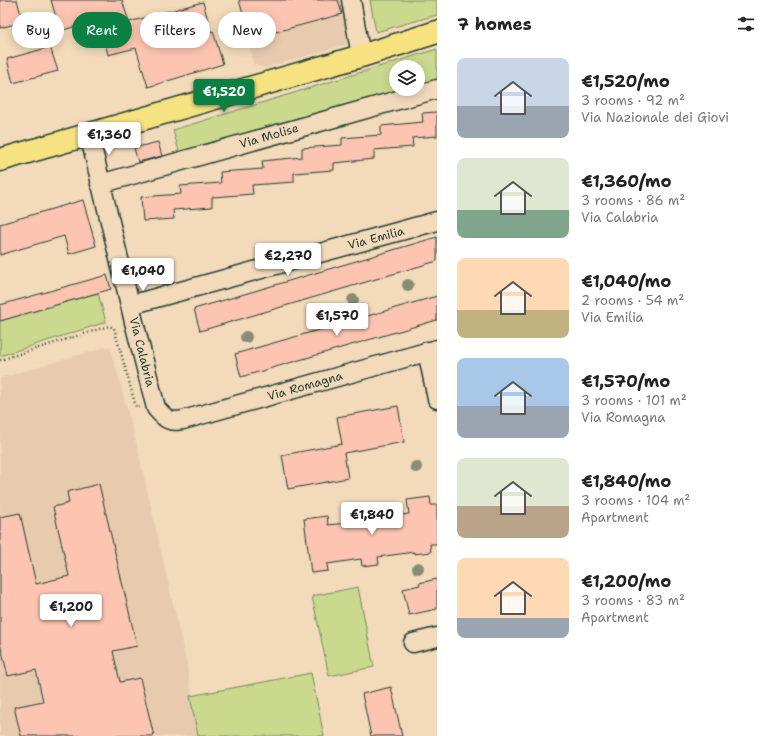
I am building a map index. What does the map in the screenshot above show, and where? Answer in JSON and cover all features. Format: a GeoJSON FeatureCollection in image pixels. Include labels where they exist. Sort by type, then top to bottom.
{"type":"FeatureCollection","features":[{"type":"Feature","properties":{"kind":"main road"},"geometry":{"type":"LineString","coordinates":[[1,157],[89,134],[361,56],[437,32]]}},
{"type":"Feature","properties":{"kind":"street"},"geometry":{"type":"LineString","coordinates":[[351,0],[361,56]]}},
{"type":"Feature","properties":{"kind":"street","name":"Via Molise"},"geometry":{"type":"LineString","coordinates":[[100,184],[437,88]]}},
{"type":"Feature","properties":{"kind":"street","name":"Via Calabria"},"geometry":{"type":"LineString","coordinates":[[89,134],[156,408]]}},
{"type":"Feature","properties":{"kind":"street","name":"Via Emilia"},"geometry":{"type":"LineString","coordinates":[[130,305],[437,221]]}},
{"type":"Feature","properties":{"kind":"street"},"geometry":{"type":"LineString","coordinates":[[432,350],[437,400]]}},
{"type":"Feature","properties":{"kind":"street","name":"Via Romagna"},"geometry":{"type":"LineString","coordinates":[[156,408],[166,418],[173,422],[432,350]]}},
{"type":"Feature","properties":{"kind":"street"},"geometry":{"type":"LineString","coordinates":[[413,644],[437,637]]}},
{"type":"Feature","properties":{"kind":"path"},"geometry":{"type":"LineString","coordinates":[[0,360],[109,326],[114,328],[136,407],[156,408]]}},
{"type":"Feature","properties":{"kind":"shaded area"},"geometry":{"type":"Polygon","coordinates":[[[241,0],[342,0],[351,43],[265,68],[253,64],[250,48],[276,48],[276,12],[243,12],[241,0]]]}},
{"type":"Feature","properties":{"kind":"shaded area"},"geometry":{"type":"Polygon","coordinates":[[[110,346],[137,446],[186,661],[199,736],[0,736],[0,378],[110,346]]]}},
{"type":"Feature","properties":{"kind":"green space"},"geometry":{"type":"Polygon","coordinates":[[[370,0],[437,0],[437,15],[376,32],[370,0]]]}},
{"type":"Feature","properties":{"kind":"green space"},"geometry":{"type":"Polygon","coordinates":[[[437,49],[437,80],[425,84],[425,60],[401,60],[437,49]]]}},
{"type":"Feature","properties":{"kind":"green space"},"geometry":{"type":"Polygon","coordinates":[[[389,64],[389,94],[180,155],[173,130],[389,64]]]}},
{"type":"Feature","properties":{"kind":"green space"},"geometry":{"type":"Polygon","coordinates":[[[98,293],[106,322],[0,356],[0,321],[98,293]]]}},
{"type":"Feature","properties":{"kind":"green space"},"geometry":{"type":"Polygon","coordinates":[[[358,587],[374,667],[329,676],[312,596],[358,587]]]}},
{"type":"Feature","properties":{"kind":"green space"},"geometry":{"type":"Polygon","coordinates":[[[311,673],[324,736],[198,736],[190,696],[311,673]]]}},
{"type":"Feature","properties":{"kind":"building"},"geometry":{"type":"Polygon","coordinates":[[[0,0],[17,0],[20,12],[12,12],[12,25],[0,28],[0,0]]]}},
{"type":"Feature","properties":{"kind":"building"},"geometry":{"type":"Polygon","coordinates":[[[51,0],[122,0],[126,12],[72,12],[72,27],[64,30],[64,12],[54,12],[51,0]]]}},
{"type":"Feature","properties":{"kind":"building"},"geometry":{"type":"Polygon","coordinates":[[[239,0],[338,0],[342,14],[276,32],[276,12],[242,12],[239,0]]]}},
{"type":"Feature","properties":{"kind":"building"},"geometry":{"type":"Polygon","coordinates":[[[203,2],[206,12],[166,12],[203,2]]]}},
{"type":"Feature","properties":{"kind":"building"},"geometry":{"type":"Polygon","coordinates":[[[140,19],[140,48],[210,48],[210,28],[211,32],[213,31],[223,64],[148,87],[136,48],[108,55],[106,48],[132,48],[132,21],[140,19]]]}},
{"type":"Feature","properties":{"kind":"building"},"geometry":{"type":"Polygon","coordinates":[[[50,48],[58,71],[13,83],[7,59],[50,48]]]}},
{"type":"Feature","properties":{"kind":"building"},"geometry":{"type":"Polygon","coordinates":[[[437,112],[437,136],[412,138],[413,147],[374,150],[374,159],[334,163],[334,170],[294,173],[294,182],[252,185],[253,194],[212,197],[212,207],[173,210],[174,219],[143,221],[141,197],[181,194],[180,186],[221,183],[220,172],[263,169],[262,161],[302,157],[302,148],[342,145],[342,138],[381,135],[381,126],[423,122],[422,113],[437,112]]]}},
{"type":"Feature","properties":{"kind":"building"},"geometry":{"type":"Polygon","coordinates":[[[158,142],[162,156],[138,162],[134,148],[158,142]]]}},
{"type":"Feature","properties":{"kind":"building"},"geometry":{"type":"Polygon","coordinates":[[[83,200],[96,246],[69,254],[64,236],[0,255],[0,224],[83,200]]]}},
{"type":"Feature","properties":{"kind":"building"},"geometry":{"type":"Polygon","coordinates":[[[437,237],[437,261],[200,331],[194,309],[437,237]]]}},
{"type":"Feature","properties":{"kind":"building"},"geometry":{"type":"Polygon","coordinates":[[[107,275],[111,289],[0,321],[0,305],[107,275]]]}},
{"type":"Feature","properties":{"kind":"building"},"geometry":{"type":"Polygon","coordinates":[[[437,296],[437,320],[241,377],[235,354],[437,296]]]}},
{"type":"Feature","properties":{"kind":"building"},"geometry":{"type":"Polygon","coordinates":[[[398,406],[404,442],[344,453],[348,478],[288,489],[282,455],[342,444],[337,417],[398,406]]]}},
{"type":"Feature","properties":{"kind":"building"},"geometry":{"type":"Polygon","coordinates":[[[99,484],[137,646],[113,651],[120,682],[140,678],[154,736],[21,736],[14,707],[43,701],[36,670],[8,676],[0,643],[0,517],[20,513],[36,584],[69,576],[53,507],[69,503],[67,492],[99,484]]]}},
{"type":"Feature","properties":{"kind":"building"},"geometry":{"type":"Polygon","coordinates":[[[430,497],[431,505],[437,505],[437,544],[430,544],[431,552],[414,554],[414,552],[378,557],[379,564],[362,566],[361,559],[327,564],[328,571],[311,573],[304,519],[327,516],[328,525],[356,522],[355,512],[378,509],[379,518],[409,514],[407,500],[430,497]]]}},
{"type":"Feature","properties":{"kind":"building"},"geometry":{"type":"Polygon","coordinates":[[[437,579],[437,609],[409,615],[403,589],[420,585],[419,583],[437,579]]]}},
{"type":"Feature","properties":{"kind":"building"},"geometry":{"type":"Polygon","coordinates":[[[391,687],[402,736],[371,736],[362,694],[391,687]]]}}]}
